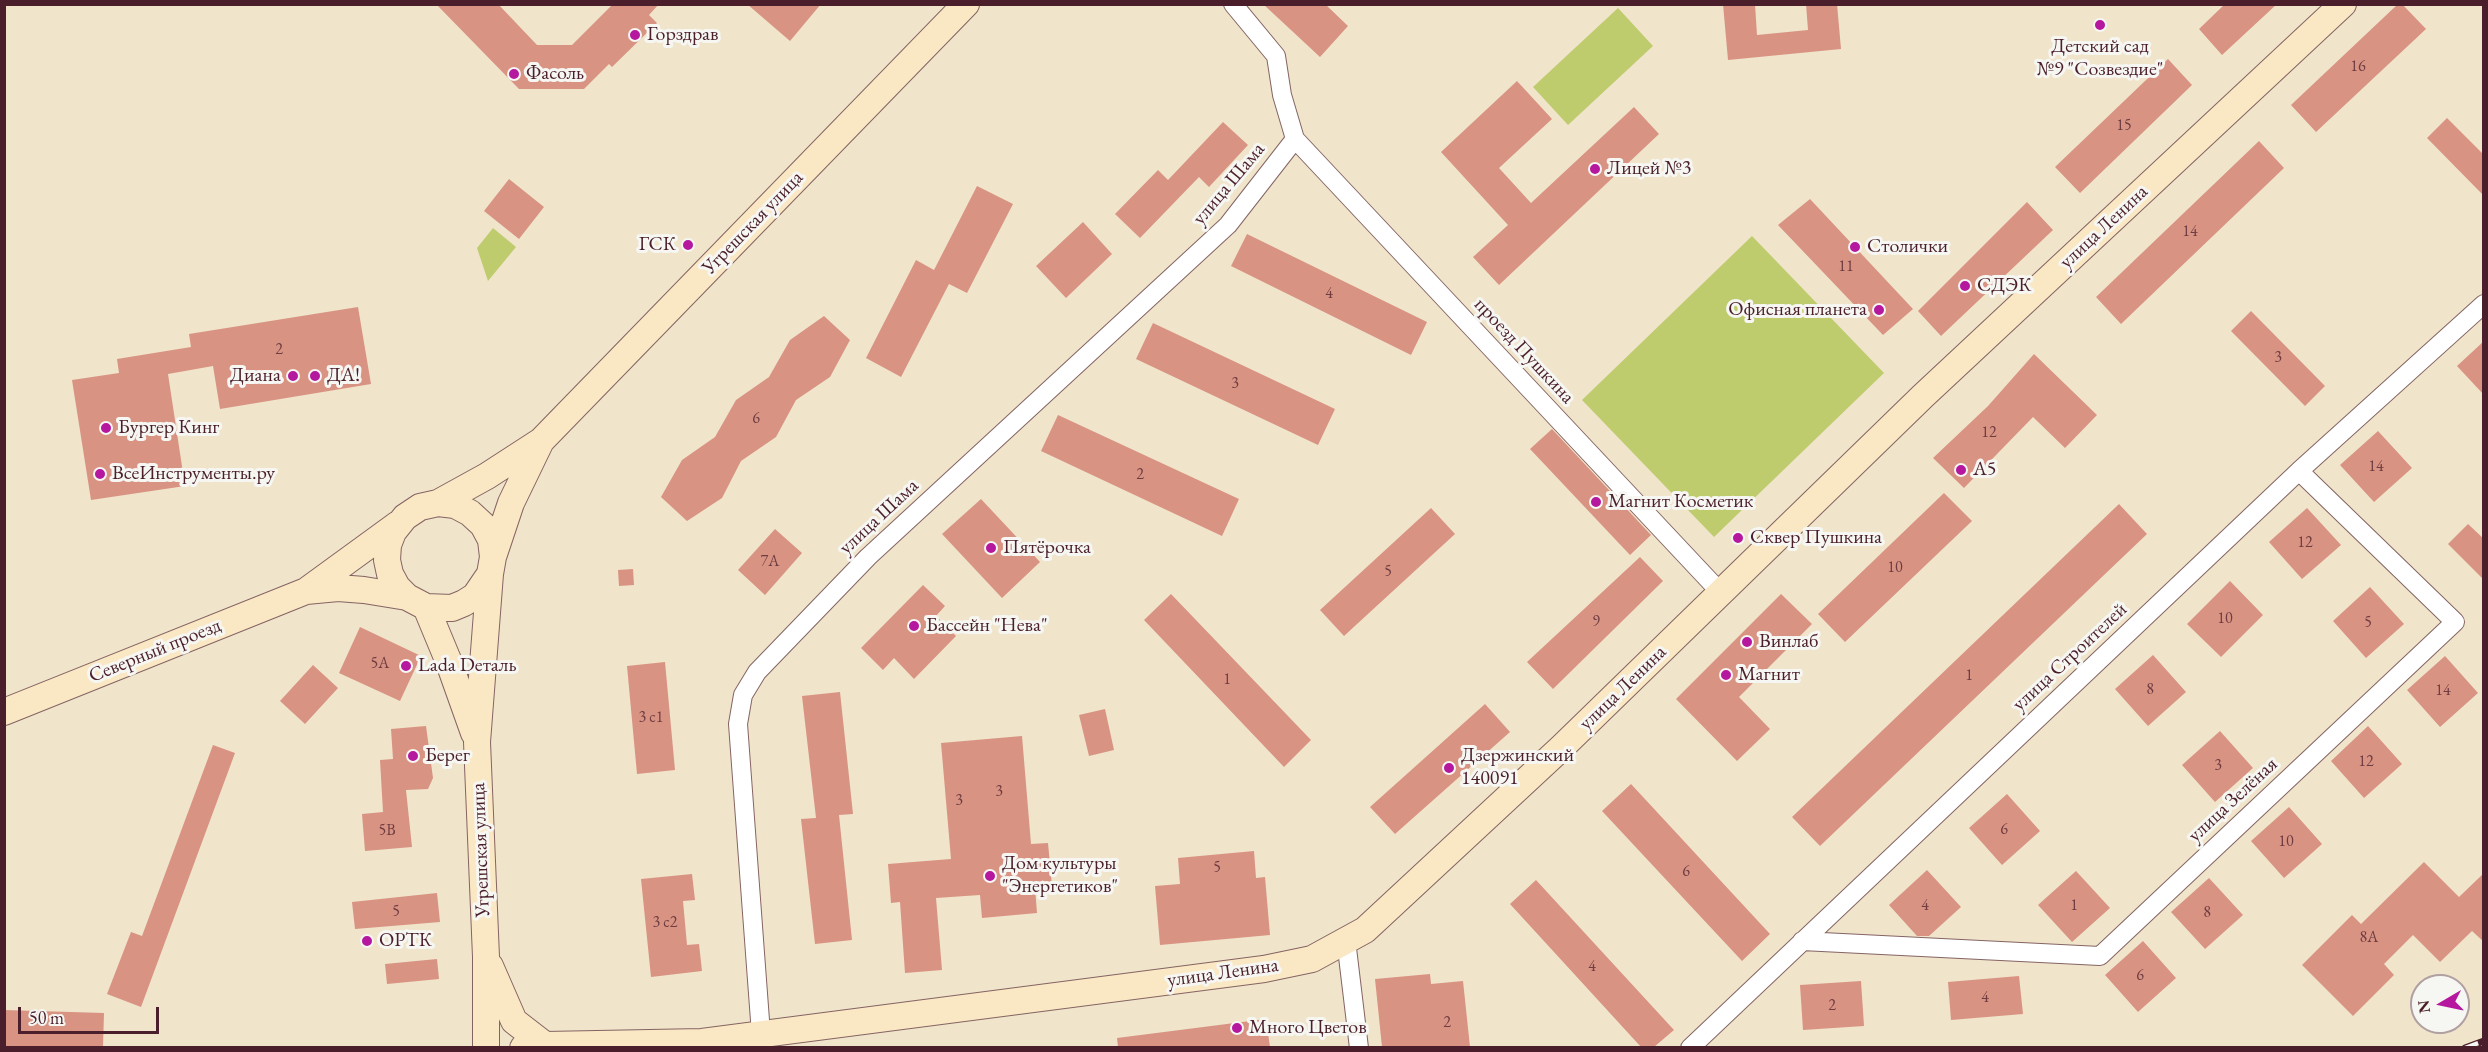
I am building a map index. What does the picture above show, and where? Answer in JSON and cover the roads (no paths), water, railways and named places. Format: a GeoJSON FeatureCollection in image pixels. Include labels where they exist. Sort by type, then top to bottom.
{"type":"FeatureCollection","features":[{"type":"Feature","properties":{"kind":"street","name":"Угрешская улица"},"geometry":{"type":"LineString","coordinates":[[477,742],[448,660],[416,602],[397,587],[387,560],[388,545],[398,524],[420,507],[438,503],[487,476],[541,441],[966,4]]}},
{"type":"Feature","properties":{"kind":"street"},"geometry":{"type":"LineString","coordinates":[[1233,4],[1276,56],[1282,95],[1295,139]]}},
{"type":"Feature","properties":{"kind":"street","name":"улица Ленина"},"geometry":{"type":"LineString","coordinates":[[541,1046],[697,1045],[761,1034],[1264,969],[1312,959],[1365,930],[1561,748],[1923,396],[2343,4]]}},
{"type":"Feature","properties":{"kind":"street","name":"проезд Пушкина"},"geometry":{"type":"LineString","coordinates":[[1295,139],[1721,593]]}},
{"type":"Feature","properties":{"kind":"street","name":"улица Шама"},"geometry":{"type":"LineString","coordinates":[[761,1034],[738,724],[743,695],[757,672],[868,556],[1228,225],[1295,139]]}},
{"type":"Feature","properties":{"kind":"street","name":"улица Строителей"},"geometry":{"type":"LineString","coordinates":[[1690,1047],[2299,471],[2484,304]]}},
{"type":"Feature","properties":{"kind":"street","name":"Угрешская улица"},"geometry":{"type":"LineString","coordinates":[[416,602],[452,608],[475,596],[491,566],[511,503],[541,441]]}},
{"type":"Feature","properties":{"kind":"street","name":"улица Зелёная"},"geometry":{"type":"LineString","coordinates":[[1802,941],[2100,956],[2455,622],[2299,471]]}},
{"type":"Feature","properties":{"kind":"street","name":"Угрешская улица"},"geometry":{"type":"LineString","coordinates":[[438,503],[455,505],[477,519],[483,525],[490,540],[491,566],[477,742],[486,957],[486,1047]]}},
{"type":"Feature","properties":{"kind":"street","name":"Северный проезд"},"geometry":{"type":"LineString","coordinates":[[4,712],[306,591],[398,524]]}},
{"type":"Feature","properties":{"kind":"street","name":"Северный проезд"},"geometry":{"type":"LineString","coordinates":[[306,591],[338,588],[364,590],[416,602]]}},
{"type":"Feature","properties":{"kind":"street"},"geometry":{"type":"LineString","coordinates":[[1346,940],[1359,1047]]}},
{"type":"Feature","properties":{"kind":"street","name":"Угрешская улица"},"geometry":{"type":"LineString","coordinates":[[486,957],[514,1021],[541,1046]]}},
{"type":"Feature","properties":{"kind":"railway"},"geometry":{"type":"LineString","coordinates":[[2465,1048],[2484,1041]]}},
{"type":"Feature","properties":{"kind":"place","name":"Детский сад №9 \"Созвездие\""},"geometry":{"type":"Point","coordinates":[2100,25]}},
{"type":"Feature","properties":{"kind":"place","name":"Горздрав"},"geometry":{"type":"Point","coordinates":[635,35]}},
{"type":"Feature","properties":{"kind":"place","name":"Фасоль"},"geometry":{"type":"Point","coordinates":[514,74]}},
{"type":"Feature","properties":{"kind":"place","name":"Лицей №3"},"geometry":{"type":"Point","coordinates":[1595,169]}},
{"type":"Feature","properties":{"kind":"place","name":"ГСК"},"geometry":{"type":"Point","coordinates":[688,245]}},
{"type":"Feature","properties":{"kind":"place","name":"Столички"},"geometry":{"type":"Point","coordinates":[1855,247]}},
{"type":"Feature","properties":{"kind":"place","name":"СДЭК"},"geometry":{"type":"Point","coordinates":[1965,286]}},
{"type":"Feature","properties":{"kind":"place","name":"Офисная планета"},"geometry":{"type":"Point","coordinates":[1879,310]}},
{"type":"Feature","properties":{"kind":"place","name":"Диана"},"geometry":{"type":"Point","coordinates":[293,376]}},
{"type":"Feature","properties":{"kind":"place","name":"ДА!"},"geometry":{"type":"Point","coordinates":[315,376]}},
{"type":"Feature","properties":{"kind":"place","name":"Бургер Кинг"},"geometry":{"type":"Point","coordinates":[106,428]}},
{"type":"Feature","properties":{"kind":"place","name":"А5"},"geometry":{"type":"Point","coordinates":[1961,470]}},
{"type":"Feature","properties":{"kind":"place","name":"ВсеИнструменты.ру"},"geometry":{"type":"Point","coordinates":[100,474]}},
{"type":"Feature","properties":{"kind":"place","name":"Магнит Косметик"},"geometry":{"type":"Point","coordinates":[1596,502]}},
{"type":"Feature","properties":{"kind":"place","name":"Сквер Пушкина"},"geometry":{"type":"Point","coordinates":[1738,538]}},
{"type":"Feature","properties":{"kind":"place","name":"Пятёрочка"},"geometry":{"type":"Point","coordinates":[991,548]}},
{"type":"Feature","properties":{"kind":"place","name":"Бассейн \"Нева\""},"geometry":{"type":"Point","coordinates":[914,626]}},
{"type":"Feature","properties":{"kind":"place","name":"Винлаб"},"geometry":{"type":"Point","coordinates":[1747,642]}},
{"type":"Feature","properties":{"kind":"place","name":"Lada Dеталь"},"geometry":{"type":"Point","coordinates":[406,666]}},
{"type":"Feature","properties":{"kind":"place","name":"Магнит"},"geometry":{"type":"Point","coordinates":[1726,675]}},
{"type":"Feature","properties":{"kind":"place","name":"Берег"},"geometry":{"type":"Point","coordinates":[413,756]}},
{"type":"Feature","properties":{"kind":"place","name":"Дзержинский 140091"},"geometry":{"type":"Point","coordinates":[1449,768]}},
{"type":"Feature","properties":{"kind":"place","name":"Дом культуры \"Энергетиков\""},"geometry":{"type":"Point","coordinates":[990,876]}},
{"type":"Feature","properties":{"kind":"place","name":"ОРТК"},"geometry":{"type":"Point","coordinates":[367,941]}},
{"type":"Feature","properties":{"kind":"place","name":"Много Цветов"},"geometry":{"type":"Point","coordinates":[1237,1028]}}]}
